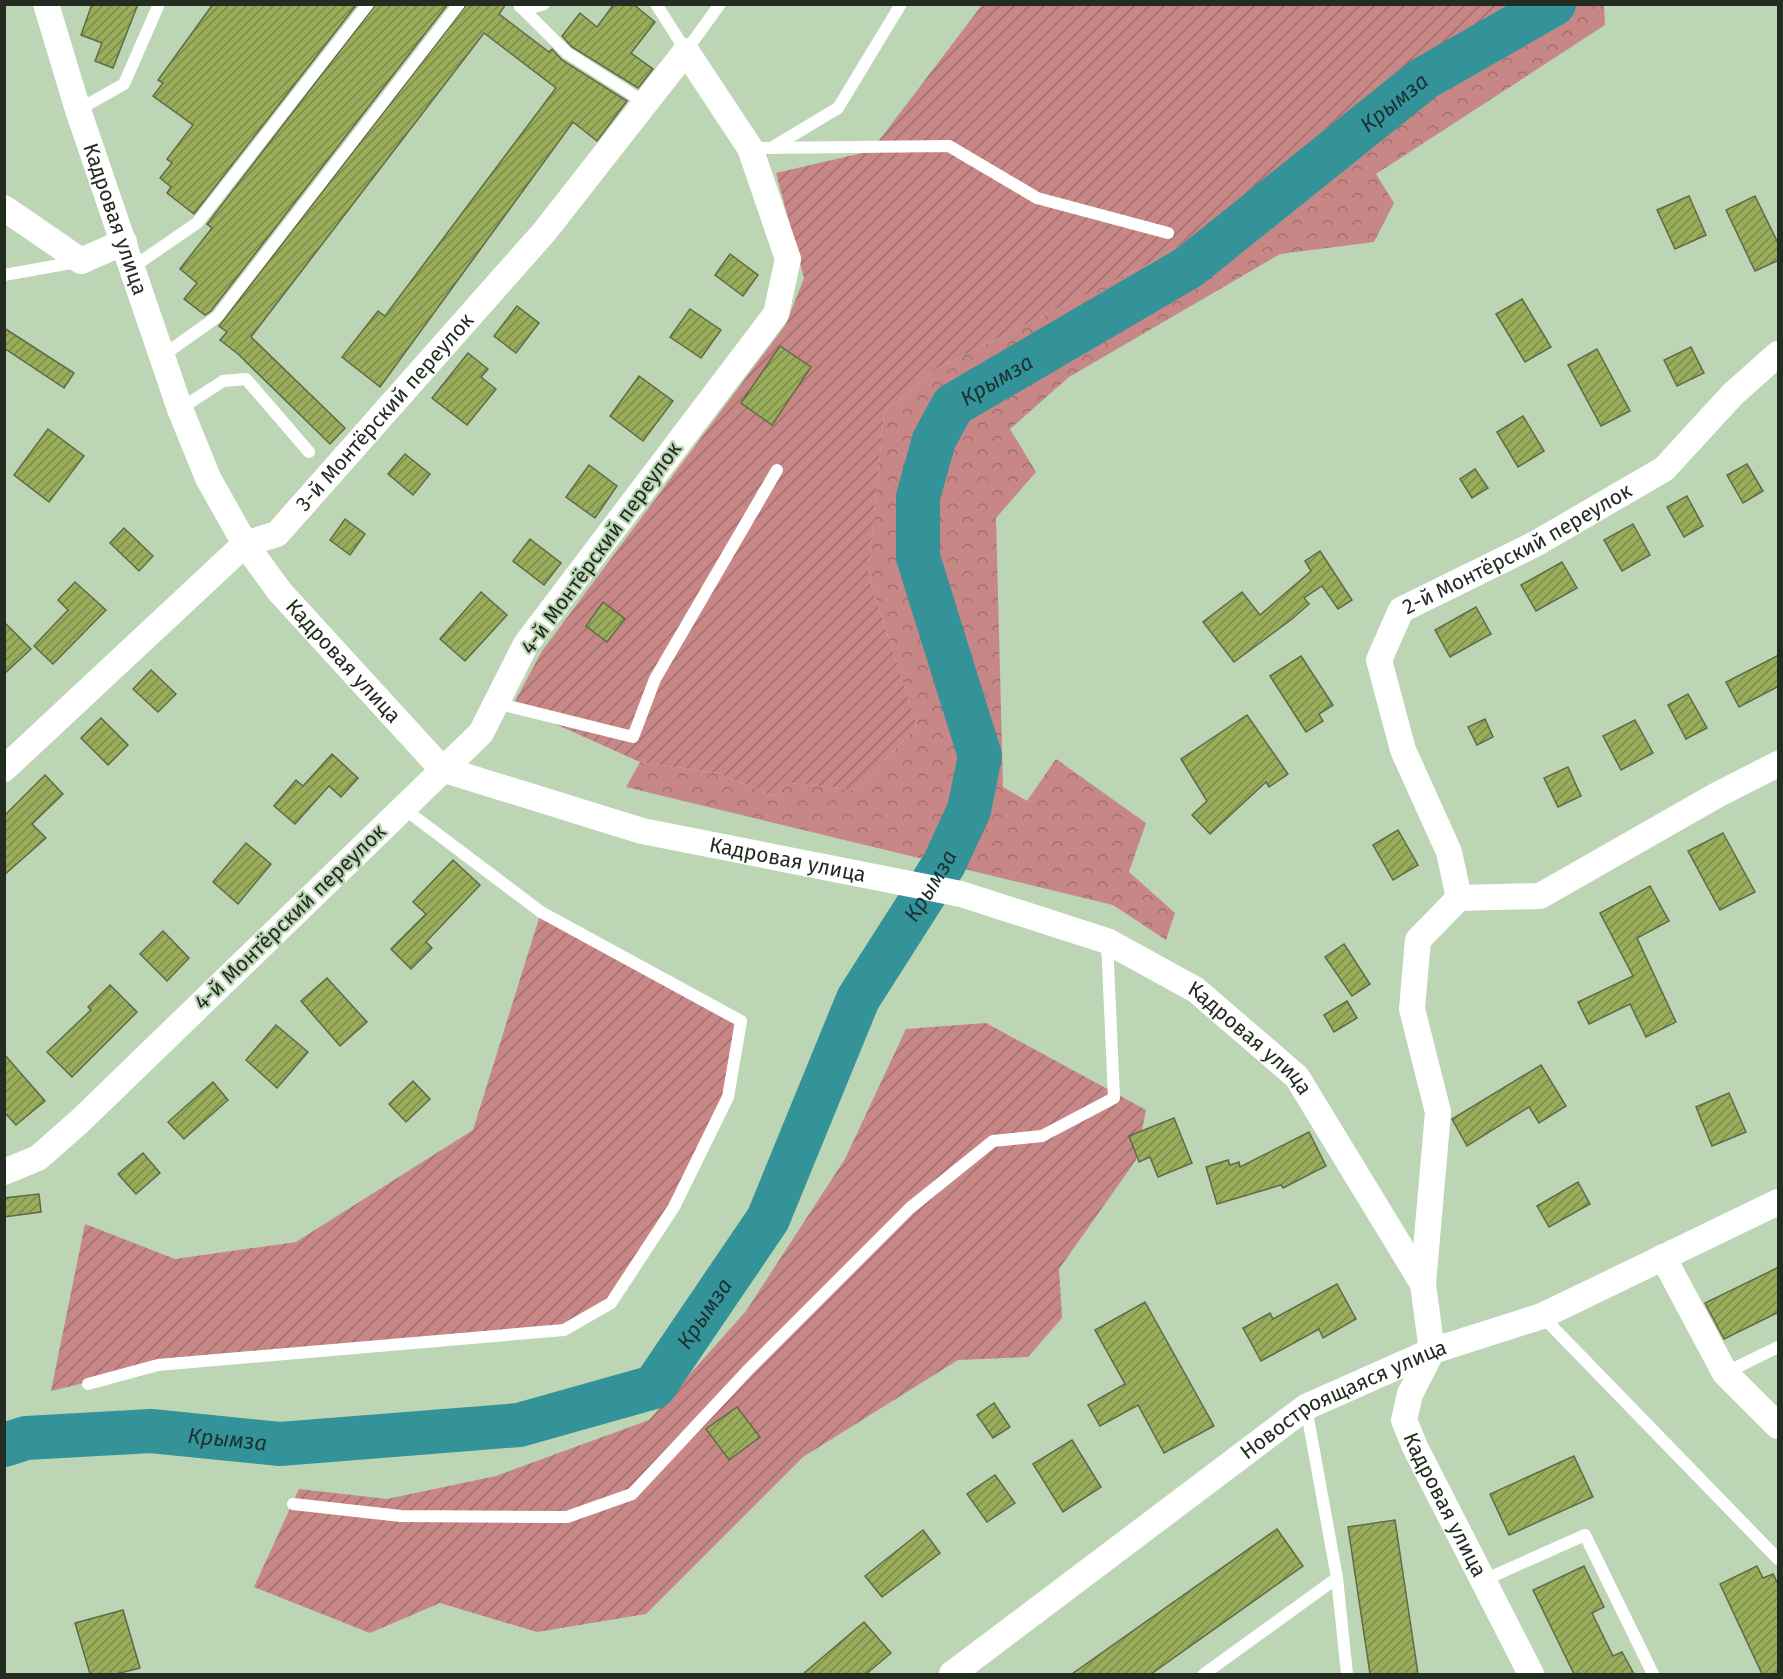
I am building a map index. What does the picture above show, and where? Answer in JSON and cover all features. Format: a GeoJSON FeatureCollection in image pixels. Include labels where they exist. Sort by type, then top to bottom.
{"type":"FeatureCollection","features":[{"type":"Feature","properties":{"kind":"street","name":"Кадровая улица"},"geometry":{"type":"LineString","coordinates":[[46,4],[78,110],[134,267],[180,409],[208,478],[245,544],[280,592],[442,770],[642,831],[961,894],[1107,941],[1196,990],[1297,1077],[1423,1284],[1432,1351],[1410,1394],[1404,1420],[1415,1447],[1531,1674]]}},
{"type":"Feature","properties":{"kind":"street","name":"3-й Монтёрский переулок"},"geometry":{"type":"LineString","coordinates":[[4,770],[245,544],[277,534],[545,231],[686,51]]}},
{"type":"Feature","properties":{"kind":"street","name":"4-й Монтёрский переулок"},"geometry":{"type":"LineString","coordinates":[[4,1173],[38,1158],[80,1121],[481,733],[526,644],[776,314],[788,259],[761,148],[686,51]]}},
{"type":"Feature","properties":{"kind":"street"},"geometry":{"type":"LineString","coordinates":[[4,208],[81,261],[124,242]]}},
{"type":"Feature","properties":{"kind":"street","name":"2-й Монтёрский переулок"},"geometry":{"type":"LineString","coordinates":[[1459,898],[1449,852],[1403,750],[1379,660],[1401,610],[1535,544],[1664,469],[1733,394],[1779,354]]}},
{"type":"Feature","properties":{"kind":"street"},"geometry":{"type":"LineString","coordinates":[[1423,1284],[1438,1112],[1412,1009],[1418,940],[1459,898],[1540,896],[1717,795],[1779,764]]}},
{"type":"Feature","properties":{"kind":"street","name":"Новостроящаяся улица"},"geometry":{"type":"LineString","coordinates":[[952,1674],[1306,1407],[1432,1351],[1542,1316],[1779,1202]]}},
{"type":"Feature","properties":{"kind":"street"},"geometry":{"type":"LineString","coordinates":[[1663,1257],[1725,1373],[1779,1426]]}},
{"type":"Feature","properties":{"kind":"lane"},"geometry":{"type":"LineString","coordinates":[[78,110],[124,84],[159,4]]}},
{"type":"Feature","properties":{"kind":"lane"},"geometry":{"type":"LineString","coordinates":[[134,267],[197,224],[368,4]]}},
{"type":"Feature","properties":{"kind":"lane"},"geometry":{"type":"LineString","coordinates":[[162,356],[217,318],[459,4]]}},
{"type":"Feature","properties":{"kind":"lane"},"geometry":{"type":"LineString","coordinates":[[520,7],[544,4]]}},
{"type":"Feature","properties":{"kind":"lane"},"geometry":{"type":"LineString","coordinates":[[656,4],[686,51]]}},
{"type":"Feature","properties":{"kind":"lane","name":"3-й Монтёрский переулок"},"geometry":{"type":"LineString","coordinates":[[686,51],[720,4]]}},
{"type":"Feature","properties":{"kind":"lane"},"geometry":{"type":"LineString","coordinates":[[761,148],[838,108],[901,4]]}},
{"type":"Feature","properties":{"kind":"lane"},"geometry":{"type":"LineString","coordinates":[[520,7],[567,53],[644,102]]}},
{"type":"Feature","properties":{"kind":"lane"},"geometry":{"type":"LineString","coordinates":[[761,148],[949,146],[1036,198],[1168,233]]}},
{"type":"Feature","properties":{"kind":"lane"},"geometry":{"type":"LineString","coordinates":[[4,275],[81,261]]}},
{"type":"Feature","properties":{"kind":"lane"},"geometry":{"type":"LineString","coordinates":[[180,409],[223,381],[246,379],[309,452]]}},
{"type":"Feature","properties":{"kind":"lane"},"geometry":{"type":"LineString","coordinates":[[496,703],[633,737],[655,679],[777,470]]}},
{"type":"Feature","properties":{"kind":"lane"},"geometry":{"type":"LineString","coordinates":[[88,1384],[158,1365],[564,1330],[611,1303],[674,1207],[728,1097],[741,1021],[541,912],[403,808]]}},
{"type":"Feature","properties":{"kind":"lane"},"geometry":{"type":"LineString","coordinates":[[293,1504],[401,1516],[567,1517],[632,1494],[749,1369],[910,1208],[993,1141],[1042,1136],[1114,1098],[1107,941]]}},
{"type":"Feature","properties":{"kind":"lane"},"geometry":{"type":"LineString","coordinates":[[1542,1316],[1779,1560]]}},
{"type":"Feature","properties":{"kind":"lane"},"geometry":{"type":"LineString","coordinates":[[1725,1373],[1779,1347]]}},
{"type":"Feature","properties":{"kind":"lane"},"geometry":{"type":"LineString","coordinates":[[1306,1407],[1337,1578],[1347,1674]]}},
{"type":"Feature","properties":{"kind":"lane"},"geometry":{"type":"LineString","coordinates":[[1484,1580],[1585,1535],[1653,1674]]}},
{"type":"Feature","properties":{"kind":"lane"},"geometry":{"type":"LineString","coordinates":[[1204,1674],[1337,1578]]}},
{"type":"Feature","properties":{"kind":"green space"},"geometry":{"type":"Polygon","coordinates":[[[982,5],[1549,5],[1546,10],[1441,51],[1381,92],[1382,116],[1310,186],[1246,205],[1162,257],[936,369],[884,412],[868,575],[917,725],[858,790],[790,783],[773,796],[718,773],[640,762],[513,705],[542,651],[786,324],[804,278],[776,173],[871,151],[982,5]]]}},
{"type":"Feature","properties":{"kind":"green space"},"geometry":{"type":"Polygon","coordinates":[[[1549,5],[1604,5],[1605,25],[1376,174],[1394,203],[1374,242],[1280,254],[1069,377],[1010,429],[1036,472],[996,518],[1003,787],[1027,801],[1056,759],[1146,823],[1129,872],[1175,913],[1166,940],[1113,905],[626,787],[640,762],[718,773],[773,796],[790,783],[858,790],[917,725],[868,575],[884,412],[936,369],[1162,257],[1246,205],[1310,186],[1381,92],[1441,51],[1546,10],[1549,5]]]}},
{"type":"Feature","properties":{"kind":"green space"},"geometry":{"type":"Polygon","coordinates":[[[541,912],[741,1021],[728,1097],[673,1207],[611,1303],[564,1330],[158,1365],[51,1391],[85,1224],[175,1259],[296,1242],[473,1130],[541,912]]]}},
{"type":"Feature","properties":{"kind":"green space"},"geometry":{"type":"Polygon","coordinates":[[[986,1023],[1146,1110],[1136,1160],[1059,1269],[1062,1318],[1028,1357],[958,1360],[803,1457],[646,1614],[537,1632],[440,1603],[370,1633],[254,1587],[299,1489],[387,1499],[496,1476],[649,1420],[746,1311],[845,1159],[906,1029],[986,1023]]]}},
{"type":"Feature","properties":{"kind":"building"},"geometry":{"type":"Polygon","coordinates":[[[92,4],[138,4],[113,68],[95,61],[102,43],[81,35],[92,4]]]}},
{"type":"Feature","properties":{"kind":"building"},"geometry":{"type":"Polygon","coordinates":[[[213,4],[357,4],[194,214],[167,193],[171,187],[160,178],[172,163],[167,159],[193,125],[153,96],[163,83],[158,80],[213,4]]]}},
{"type":"Feature","properties":{"kind":"building"},"geometry":{"type":"Polygon","coordinates":[[[376,4],[448,4],[211,311],[205,315],[184,299],[197,283],[180,269],[212,228],[207,224],[376,4]]]}},
{"type":"Feature","properties":{"kind":"building"},"geometry":{"type":"Polygon","coordinates":[[[467,4],[506,4],[499,14],[549,52],[552,49],[562,60],[627,101],[597,141],[573,122],[380,387],[342,357],[378,311],[385,316],[556,88],[484,33],[251,337],[345,428],[330,444],[238,354],[220,340],[227,332],[219,326],[467,4]]]}},
{"type":"Feature","properties":{"kind":"building"},"geometry":{"type":"Polygon","coordinates":[[[614,4],[633,4],[655,22],[631,53],[653,69],[638,88],[572,47],[562,36],[580,13],[597,27],[614,4]]]}},
{"type":"Feature","properties":{"kind":"building"},"geometry":{"type":"Polygon","coordinates":[[[1689,196],[1706,235],[1675,249],[1657,210],[1689,196]]]}},
{"type":"Feature","properties":{"kind":"building"},"geometry":{"type":"Polygon","coordinates":[[[1755,196],[1779,245],[1779,260],[1755,271],[1726,210],[1755,196]]]}},
{"type":"Feature","properties":{"kind":"building"},"geometry":{"type":"Polygon","coordinates":[[[730,254],[758,275],[743,296],[715,275],[730,254]]]}},
{"type":"Feature","properties":{"kind":"building"},"geometry":{"type":"Polygon","coordinates":[[[1522,299],[1551,347],[1525,362],[1496,314],[1522,299]]]}},
{"type":"Feature","properties":{"kind":"building"},"geometry":{"type":"Polygon","coordinates":[[[517,306],[539,323],[516,353],[494,336],[517,306]]]}},
{"type":"Feature","properties":{"kind":"building"},"geometry":{"type":"Polygon","coordinates":[[[690,309],[721,330],[701,358],[670,337],[690,309]]]}},
{"type":"Feature","properties":{"kind":"building"},"geometry":{"type":"Polygon","coordinates":[[[4,328],[74,373],[64,388],[4,348],[4,328]]]}},
{"type":"Feature","properties":{"kind":"building"},"geometry":{"type":"Polygon","coordinates":[[[780,346],[811,367],[772,425],[741,403],[780,346]]]}},
{"type":"Feature","properties":{"kind":"building"},"geometry":{"type":"Polygon","coordinates":[[[1691,347],[1704,373],[1677,386],[1664,360],[1691,347]]]}},
{"type":"Feature","properties":{"kind":"building"},"geometry":{"type":"Polygon","coordinates":[[[1597,349],[1630,411],[1601,426],[1568,365],[1597,349]]]}},
{"type":"Feature","properties":{"kind":"building"},"geometry":{"type":"Polygon","coordinates":[[[468,353],[488,369],[481,377],[496,389],[467,425],[432,398],[468,353]]]}},
{"type":"Feature","properties":{"kind":"building"},"geometry":{"type":"Polygon","coordinates":[[[639,376],[673,401],[643,441],[610,416],[639,376]]]}},
{"type":"Feature","properties":{"kind":"building"},"geometry":{"type":"Polygon","coordinates":[[[1523,416],[1544,451],[1518,467],[1497,432],[1523,416]]]}},
{"type":"Feature","properties":{"kind":"building"},"geometry":{"type":"Polygon","coordinates":[[[48,429],[84,456],[49,502],[14,475],[48,429]]]}},
{"type":"Feature","properties":{"kind":"building"},"geometry":{"type":"Polygon","coordinates":[[[405,454],[430,474],[413,495],[388,474],[405,454]]]}},
{"type":"Feature","properties":{"kind":"building"},"geometry":{"type":"Polygon","coordinates":[[[1747,464],[1763,491],[1743,503],[1727,475],[1747,464]]]}},
{"type":"Feature","properties":{"kind":"building"},"geometry":{"type":"Polygon","coordinates":[[[589,465],[617,486],[595,518],[566,497],[589,465]]]}},
{"type":"Feature","properties":{"kind":"building"},"geometry":{"type":"Polygon","coordinates":[[[1475,469],[1488,488],[1472,498],[1460,479],[1475,469]]]}},
{"type":"Feature","properties":{"kind":"building"},"geometry":{"type":"Polygon","coordinates":[[[1687,496],[1703,526],[1684,537],[1667,507],[1687,496]]]}},
{"type":"Feature","properties":{"kind":"building"},"geometry":{"type":"Polygon","coordinates":[[[345,519],[365,534],[350,555],[330,540],[345,519]]]}},
{"type":"Feature","properties":{"kind":"building"},"geometry":{"type":"Polygon","coordinates":[[[1633,524],[1650,555],[1622,571],[1604,540],[1633,524]]]}},
{"type":"Feature","properties":{"kind":"building"},"geometry":{"type":"Polygon","coordinates":[[[124,528],[153,556],[139,571],[110,543],[124,528]]]}},
{"type":"Feature","properties":{"kind":"building"},"geometry":{"type":"Polygon","coordinates":[[[530,539],[561,563],[544,585],[513,561],[530,539]]]}},
{"type":"Feature","properties":{"kind":"building"},"geometry":{"type":"Polygon","coordinates":[[[1320,551],[1352,600],[1338,609],[1322,586],[1304,598],[1309,604],[1292,619],[1234,662],[1203,622],[1242,592],[1260,615],[1311,571],[1305,561],[1320,551]]]}},
{"type":"Feature","properties":{"kind":"building"},"geometry":{"type":"Polygon","coordinates":[[[1562,562],[1577,588],[1536,611],[1521,585],[1562,562]]]}},
{"type":"Feature","properties":{"kind":"building"},"geometry":{"type":"Polygon","coordinates":[[[75,582],[106,610],[53,664],[34,646],[68,610],[58,600],[75,582]]]}},
{"type":"Feature","properties":{"kind":"building"},"geometry":{"type":"Polygon","coordinates":[[[481,592],[507,615],[465,661],[440,639],[481,592]]]}},
{"type":"Feature","properties":{"kind":"building"},"geometry":{"type":"Polygon","coordinates":[[[603,602],[625,619],[607,642],[586,626],[603,602]]]}},
{"type":"Feature","properties":{"kind":"building"},"geometry":{"type":"Polygon","coordinates":[[[1476,607],[1491,634],[1450,657],[1435,630],[1476,607]]]}},
{"type":"Feature","properties":{"kind":"building"},"geometry":{"type":"Polygon","coordinates":[[[4,622],[31,649],[4,674],[4,622]]]}},
{"type":"Feature","properties":{"kind":"building"},"geometry":{"type":"Polygon","coordinates":[[[1779,655],[1779,686],[1739,707],[1726,682],[1779,655]]]}},
{"type":"Feature","properties":{"kind":"building"},"geometry":{"type":"Polygon","coordinates":[[[1301,656],[1333,705],[1319,714],[1323,721],[1306,732],[1270,676],[1301,656]]]}},
{"type":"Feature","properties":{"kind":"building"},"geometry":{"type":"Polygon","coordinates":[[[151,670],[176,694],[158,712],[133,689],[151,670]]]}},
{"type":"Feature","properties":{"kind":"building"},"geometry":{"type":"Polygon","coordinates":[[[1688,694],[1707,728],[1686,739],[1668,705],[1688,694]]]}},
{"type":"Feature","properties":{"kind":"building"},"geometry":{"type":"Polygon","coordinates":[[[1247,715],[1288,774],[1269,787],[1266,782],[1210,834],[1192,815],[1207,801],[1181,759],[1247,715]]]}},
{"type":"Feature","properties":{"kind":"building"},"geometry":{"type":"Polygon","coordinates":[[[101,718],[128,745],[108,765],[81,738],[101,718]]]}},
{"type":"Feature","properties":{"kind":"building"},"geometry":{"type":"Polygon","coordinates":[[[1485,719],[1493,737],[1477,745],[1468,727],[1485,719]]]}},
{"type":"Feature","properties":{"kind":"building"},"geometry":{"type":"Polygon","coordinates":[[[1635,720],[1653,753],[1621,770],[1603,736],[1635,720]]]}},
{"type":"Feature","properties":{"kind":"building"},"geometry":{"type":"Polygon","coordinates":[[[332,754],[358,778],[341,797],[329,786],[295,824],[274,806],[296,780],[303,786],[332,754]]]}},
{"type":"Feature","properties":{"kind":"building"},"geometry":{"type":"Polygon","coordinates":[[[1568,767],[1581,796],[1558,807],[1544,778],[1568,767]]]}},
{"type":"Feature","properties":{"kind":"building"},"geometry":{"type":"Polygon","coordinates":[[[45,775],[63,794],[32,824],[46,838],[4,875],[4,816],[45,775]]]}},
{"type":"Feature","properties":{"kind":"building"},"geometry":{"type":"Polygon","coordinates":[[[1398,830],[1418,865],[1393,880],[1373,845],[1398,830]]]}},
{"type":"Feature","properties":{"kind":"building"},"geometry":{"type":"Polygon","coordinates":[[[1723,833],[1755,892],[1720,910],[1688,851],[1723,833]]]}},
{"type":"Feature","properties":{"kind":"building"},"geometry":{"type":"Polygon","coordinates":[[[246,843],[271,864],[238,904],[213,882],[246,843]]]}},
{"type":"Feature","properties":{"kind":"building"},"geometry":{"type":"Polygon","coordinates":[[[453,860],[480,885],[426,942],[432,948],[411,969],[391,949],[426,914],[413,902],[453,860]]]}},
{"type":"Feature","properties":{"kind":"building"},"geometry":{"type":"Polygon","coordinates":[[[1650,886],[1669,921],[1637,938],[1676,1022],[1646,1037],[1630,1004],[1589,1024],[1578,1002],[1633,976],[1600,913],[1650,886]]]}},
{"type":"Feature","properties":{"kind":"building"},"geometry":{"type":"Polygon","coordinates":[[[163,931],[189,958],[167,981],[140,954],[163,931]]]}},
{"type":"Feature","properties":{"kind":"building"},"geometry":{"type":"Polygon","coordinates":[[[1344,944],[1370,984],[1352,996],[1325,957],[1344,944]]]}},
{"type":"Feature","properties":{"kind":"building"},"geometry":{"type":"Polygon","coordinates":[[[327,978],[367,1022],[340,1046],[301,1001],[327,978]]]}},
{"type":"Feature","properties":{"kind":"building"},"geometry":{"type":"Polygon","coordinates":[[[110,985],[137,1012],[72,1077],[47,1052],[91,1010],[88,1007],[110,985]]]}},
{"type":"Feature","properties":{"kind":"building"},"geometry":{"type":"Polygon","coordinates":[[[1347,1001],[1357,1018],[1334,1032],[1324,1015],[1347,1001]]]}},
{"type":"Feature","properties":{"kind":"building"},"geometry":{"type":"Polygon","coordinates":[[[276,1025],[308,1052],[277,1088],[246,1060],[276,1025]]]}},
{"type":"Feature","properties":{"kind":"building"},"geometry":{"type":"Polygon","coordinates":[[[4,1054],[45,1101],[16,1125],[4,1112],[4,1054]]]}},
{"type":"Feature","properties":{"kind":"building"},"geometry":{"type":"Polygon","coordinates":[[[1541,1065],[1566,1106],[1539,1123],[1529,1107],[1467,1146],[1452,1119],[1541,1065]]]}},
{"type":"Feature","properties":{"kind":"building"},"geometry":{"type":"Polygon","coordinates":[[[413,1081],[430,1099],[406,1122],[389,1104],[413,1081]]]}},
{"type":"Feature","properties":{"kind":"building"},"geometry":{"type":"Polygon","coordinates":[[[213,1082],[228,1100],[184,1139],[168,1122],[213,1082]]]}},
{"type":"Feature","properties":{"kind":"building"},"geometry":{"type":"Polygon","coordinates":[[[1729,1093],[1746,1132],[1712,1146],[1696,1107],[1729,1093]]]}},
{"type":"Feature","properties":{"kind":"building"},"geometry":{"type":"Polygon","coordinates":[[[1174,1118],[1192,1163],[1158,1177],[1150,1157],[1139,1162],[1129,1136],[1174,1118]]]}},
{"type":"Feature","properties":{"kind":"building"},"geometry":{"type":"Polygon","coordinates":[[[1309,1132],[1326,1166],[1283,1188],[1281,1185],[1217,1204],[1206,1167],[1228,1160],[1230,1165],[1239,1162],[1240,1167],[1309,1132]]]}},
{"type":"Feature","properties":{"kind":"building"},"geometry":{"type":"Polygon","coordinates":[[[143,1153],[160,1173],[136,1194],[118,1174],[143,1153]]]}},
{"type":"Feature","properties":{"kind":"building"},"geometry":{"type":"Polygon","coordinates":[[[1578,1182],[1590,1204],[1549,1227],[1537,1206],[1578,1182]]]}},
{"type":"Feature","properties":{"kind":"building"},"geometry":{"type":"Polygon","coordinates":[[[39,1194],[41,1212],[4,1217],[4,1198],[39,1194]]]}},
{"type":"Feature","properties":{"kind":"building"},"geometry":{"type":"Polygon","coordinates":[[[1779,1267],[1779,1312],[1724,1339],[1705,1303],[1779,1267]]]}},
{"type":"Feature","properties":{"kind":"building"},"geometry":{"type":"Polygon","coordinates":[[[1337,1284],[1356,1319],[1323,1338],[1319,1329],[1261,1361],[1243,1328],[1270,1313],[1273,1319],[1337,1284]]]}},
{"type":"Feature","properties":{"kind":"building"},"geometry":{"type":"Polygon","coordinates":[[[1145,1302],[1214,1426],[1164,1453],[1138,1405],[1100,1426],[1088,1405],[1125,1384],[1095,1330],[1145,1302]]]}},
{"type":"Feature","properties":{"kind":"building"},"geometry":{"type":"Polygon","coordinates":[[[994,1403],[1010,1427],[993,1438],[977,1415],[994,1403]]]}},
{"type":"Feature","properties":{"kind":"building"},"geometry":{"type":"Polygon","coordinates":[[[737,1407],[760,1437],[729,1460],[706,1429],[737,1407]]]}},
{"type":"Feature","properties":{"kind":"building"},"geometry":{"type":"Polygon","coordinates":[[[1072,1440],[1101,1487],[1063,1512],[1033,1464],[1072,1440]]]}},
{"type":"Feature","properties":{"kind":"building"},"geometry":{"type":"Polygon","coordinates":[[[1574,1456],[1593,1497],[1509,1535],[1490,1494],[1574,1456]]]}},
{"type":"Feature","properties":{"kind":"building"},"geometry":{"type":"Polygon","coordinates":[[[995,1475],[1015,1503],[987,1522],[967,1494],[995,1475]]]}},
{"type":"Feature","properties":{"kind":"building"},"geometry":{"type":"Polygon","coordinates":[[[1395,1520],[1418,1674],[1370,1674],[1348,1527],[1395,1520]]]}},
{"type":"Feature","properties":{"kind":"building"},"geometry":{"type":"Polygon","coordinates":[[[1277,1529],[1303,1566],[1151,1674],[1072,1674],[1277,1529]]]}},
{"type":"Feature","properties":{"kind":"building"},"geometry":{"type":"Polygon","coordinates":[[[923,1530],[940,1553],[882,1597],[865,1576],[923,1530]]]}},
{"type":"Feature","properties":{"kind":"building"},"geometry":{"type":"Polygon","coordinates":[[[1584,1566],[1604,1607],[1592,1613],[1613,1656],[1622,1652],[1634,1674],[1574,1674],[1533,1590],[1584,1566]]]}},
{"type":"Feature","properties":{"kind":"building"},"geometry":{"type":"Polygon","coordinates":[[[1757,1566],[1763,1578],[1773,1574],[1779,1586],[1779,1674],[1762,1674],[1720,1584],[1757,1566]]]}},
{"type":"Feature","properties":{"kind":"building"},"geometry":{"type":"Polygon","coordinates":[[[123,1610],[140,1668],[116,1674],[90,1674],[75,1623],[123,1610]]]}},
{"type":"Feature","properties":{"kind":"building"},"geometry":{"type":"Polygon","coordinates":[[[864,1622],[891,1653],[866,1674],[803,1674],[864,1622]]]}},
{"type":"Feature","properties":{"kind":"waterway","name":"Крымза"},"geometry":{"type":"LineString","coordinates":[[4,1445],[26,1438],[151,1431],[280,1444],[519,1425],[654,1387],[768,1219],[858,999],[944,864],[969,810],[980,756],[918,557],[918,497],[934,440],[953,405],[1189,267],[1423,79],[1554,4]]}}]}
